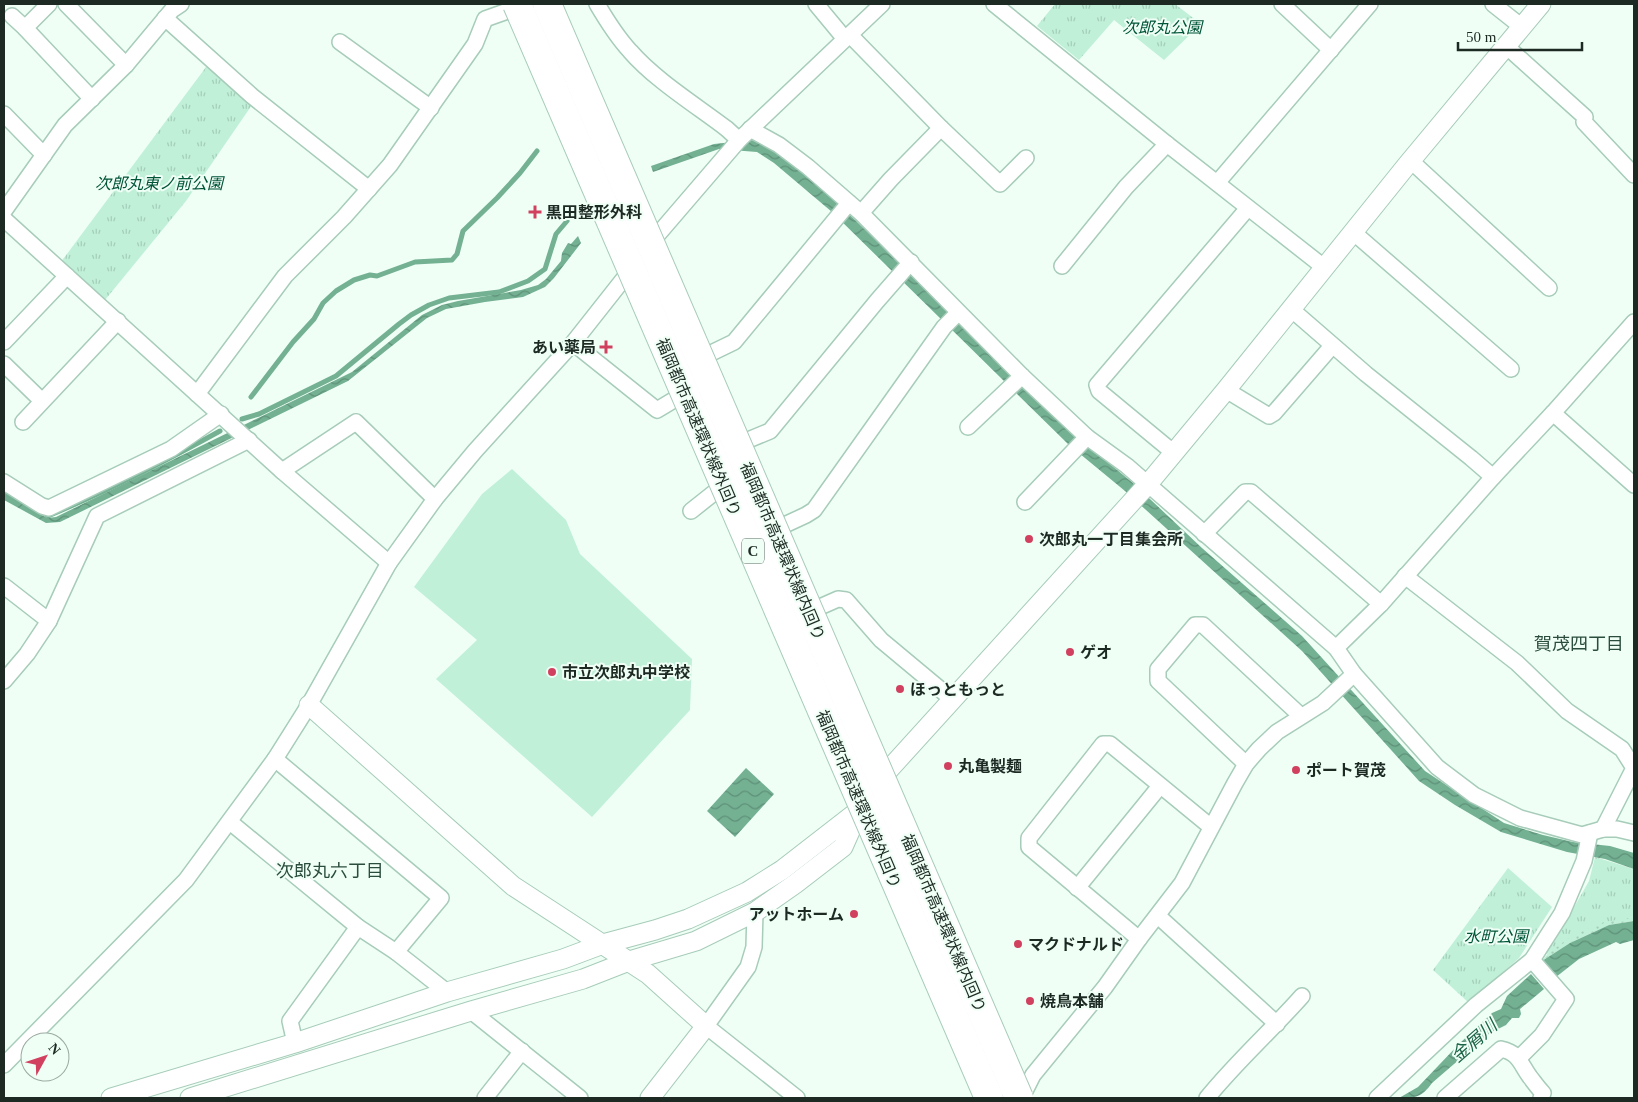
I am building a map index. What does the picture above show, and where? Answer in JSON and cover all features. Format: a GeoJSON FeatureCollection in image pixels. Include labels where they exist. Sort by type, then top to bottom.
{"type":"FeatureCollection","features":[{"type":"Feature","properties":{"kind":"highway","name":"福岡都市高速環状線内回り"},"geometry":{"type":"LineString","coordinates":[[548,4],[1022,1096]]}},
{"type":"Feature","properties":{"kind":"highway","name":"福岡都市高速環状線外回り"},"geometry":{"type":"LineString","coordinates":[[517,6],[989,1098]]}},
{"type":"Feature","properties":{"kind":"street"},"geometry":{"type":"LineString","coordinates":[[25,28],[49,4]]}},
{"type":"Feature","properties":{"kind":"street"},"geometry":{"type":"LineString","coordinates":[[66,4],[126,65]]}},
{"type":"Feature","properties":{"kind":"street"},"geometry":{"type":"LineString","coordinates":[[597,4],[610,25],[631,52],[648,68],[739,140]]}},
{"type":"Feature","properties":{"kind":"street"},"geometry":{"type":"LineString","coordinates":[[816,4],[847,37],[1000,184],[1026,158]]}},
{"type":"Feature","properties":{"kind":"street"},"geometry":{"type":"LineString","coordinates":[[4,1065],[186,880],[275,759],[309,705],[389,563],[435,499],[475,451],[573,343],[653,240],[739,140],[882,4]]}},
{"type":"Feature","properties":{"kind":"street"},"geometry":{"type":"LineString","coordinates":[[994,4],[1167,144],[1325,268]]}},
{"type":"Feature","properties":{"kind":"street"},"geometry":{"type":"LineString","coordinates":[[1282,4],[1331,50]]}},
{"type":"Feature","properties":{"kind":"street"},"geometry":{"type":"LineString","coordinates":[[1217,183],[1370,4]]}},
{"type":"Feature","properties":{"kind":"street"},"geometry":{"type":"LineString","coordinates":[[1493,4],[1522,28]]}},
{"type":"Feature","properties":{"kind":"street"},"geometry":{"type":"LineString","coordinates":[[190,1098],[471,1011],[583,979],[696,941],[754,912],[795,884],[843,847],[859,811],[884,775],[1148,484],[1411,161],[1542,4]]}},
{"type":"Feature","properties":{"kind":"street"},"geometry":{"type":"LineString","coordinates":[[197,394],[285,276],[344,217],[390,165],[475,44],[485,19],[517,6]]}},
{"type":"Feature","properties":{"kind":"street"},"geometry":{"type":"LineString","coordinates":[[4,211],[65,124],[126,65],[171,9],[252,96],[368,189]]}},
{"type":"Feature","properties":{"kind":"street"},"geometry":{"type":"LineString","coordinates":[[12,16],[92,99]]}},
{"type":"Feature","properties":{"kind":"street"},"geometry":{"type":"LineString","coordinates":[[340,42],[431,108]]}},
{"type":"Feature","properties":{"kind":"street"},"geometry":{"type":"LineString","coordinates":[[1506,46],[1585,117],[1584,122],[1634,175]]}},
{"type":"Feature","properties":{"kind":"street"},"geometry":{"type":"LineString","coordinates":[[4,114],[44,155]]}},
{"type":"Feature","properties":{"kind":"street"},"geometry":{"type":"LineString","coordinates":[[861,213],[941,128]]}},
{"type":"Feature","properties":{"kind":"street"},"geometry":{"type":"LineString","coordinates":[[750,129],[779,146],[808,168],[847,205],[861,213],[911,262],[958,313],[1087,437],[1148,484],[1336,648],[1354,674],[1437,767],[1474,795],[1520,818],[1582,834],[1617,829],[1634,833]]}},
{"type":"Feature","properties":{"kind":"street"},"geometry":{"type":"LineString","coordinates":[[1062,266],[1126,187],[1167,144]]}},
{"type":"Feature","properties":{"kind":"street"},"geometry":{"type":"LineString","coordinates":[[1411,161],[1549,288]]}},
{"type":"Feature","properties":{"kind":"street"},"geometry":{"type":"LineString","coordinates":[[703,357],[734,342],[847,205]]}},
{"type":"Feature","properties":{"kind":"street"},"geometry":{"type":"LineString","coordinates":[[1174,453],[1099,391],[1097,385],[1248,208]]}},
{"type":"Feature","properties":{"kind":"street"},"geometry":{"type":"LineString","coordinates":[[4,219],[282,471],[389,563]]}},
{"type":"Feature","properties":{"kind":"street"},"geometry":{"type":"LineString","coordinates":[[1353,232],[1511,369]]}},
{"type":"Feature","properties":{"kind":"street"},"geometry":{"type":"LineString","coordinates":[[741,443],[770,432],[911,262]]}},
{"type":"Feature","properties":{"kind":"street"},"geometry":{"type":"LineString","coordinates":[[4,342],[67,276]]}},
{"type":"Feature","properties":{"kind":"street"},"geometry":{"type":"LineString","coordinates":[[1291,310],[1332,346],[1493,477]]}},
{"type":"Feature","properties":{"kind":"street"},"geometry":{"type":"LineString","coordinates":[[778,528],[814,510],[944,326],[958,313]]}},
{"type":"Feature","properties":{"kind":"street"},"geometry":{"type":"LineString","coordinates":[[23,422],[118,321]]}},
{"type":"Feature","properties":{"kind":"street"},"geometry":{"type":"LineString","coordinates":[[1336,648],[1381,604],[1634,322]]}},
{"type":"Feature","properties":{"kind":"street"},"geometry":{"type":"LineString","coordinates":[[573,343],[656,410],[682,395]]}},
{"type":"Feature","properties":{"kind":"street"},"geometry":{"type":"LineString","coordinates":[[1226,390],[1268,416],[1274,413],[1332,346]]}},
{"type":"Feature","properties":{"kind":"street"},"geometry":{"type":"LineString","coordinates":[[4,364],[42,401]]}},
{"type":"Feature","properties":{"kind":"street"},"geometry":{"type":"LineString","coordinates":[[968,427],[1022,376]]}},
{"type":"Feature","properties":{"kind":"street"},"geometry":{"type":"LineString","coordinates":[[1553,413],[1634,485]]}},
{"type":"Feature","properties":{"kind":"street"},"geometry":{"type":"LineString","coordinates":[[4,482],[42,506],[49,508],[171,449],[220,414]]}},
{"type":"Feature","properties":{"kind":"street"},"geometry":{"type":"LineString","coordinates":[[282,471],[356,422],[435,499]]}},
{"type":"Feature","properties":{"kind":"street"},"geometry":{"type":"LineString","coordinates":[[1025,502],[1087,437]]}},
{"type":"Feature","properties":{"kind":"street"},"geometry":{"type":"LineString","coordinates":[[4,681],[27,654],[50,621],[97,516],[249,440]]}},
{"type":"Feature","properties":{"kind":"street"},"geometry":{"type":"LineString","coordinates":[[691,511],[720,488]]}},
{"type":"Feature","properties":{"kind":"street"},"geometry":{"type":"LineString","coordinates":[[1204,534],[1245,492],[1251,492],[1381,604]]}},
{"type":"Feature","properties":{"kind":"street"},"geometry":{"type":"LineString","coordinates":[[1376,1098],[1476,1005],[1532,960],[1562,912],[1596,831],[1634,768],[1622,749],[1567,711],[1517,663],[1406,576]]}},
{"type":"Feature","properties":{"kind":"street"},"geometry":{"type":"LineString","coordinates":[[4,586],[50,621]]}},
{"type":"Feature","properties":{"kind":"street"},"geometry":{"type":"LineString","coordinates":[[813,610],[838,599],[846,600],[882,640],[953,700]]}},
{"type":"Feature","properties":{"kind":"street"},"geometry":{"type":"LineString","coordinates":[[1246,764],[1158,680],[1158,669],[1195,625],[1203,625],[1301,716]]}},
{"type":"Feature","properties":{"kind":"street"},"geometry":{"type":"LineString","coordinates":[[1022,1096],[1033,1075],[1105,987],[1182,883],[1246,764],[1277,732],[1323,703],[1354,674]]}},
{"type":"Feature","properties":{"kind":"street"},"geometry":{"type":"LineString","coordinates":[[309,705],[513,886],[648,974],[706,1026],[797,1098]]}},
{"type":"Feature","properties":{"kind":"street"},"geometry":{"type":"LineString","coordinates":[[1139,939],[1029,847],[1029,838],[1103,744],[1110,744],[1211,827]]}},
{"type":"Feature","properties":{"kind":"street"},"geometry":{"type":"LineString","coordinates":[[275,759],[441,898],[396,952]]}},
{"type":"Feature","properties":{"kind":"street"},"geometry":{"type":"LineString","coordinates":[[1077,888],[1160,786]]}},
{"type":"Feature","properties":{"kind":"street"},"geometry":{"type":"LineString","coordinates":[[111,1098],[295,1043],[447,992],[563,959],[602,944],[688,919],[747,892],[782,870],[859,811]]}},
{"type":"Feature","properties":{"kind":"street"},"geometry":{"type":"LineString","coordinates":[[230,822],[358,927],[396,952],[447,992]]}},
{"type":"Feature","properties":{"kind":"street"},"geometry":{"type":"LineString","coordinates":[[650,1098],[706,1026],[748,967],[754,947],[754,912]]}},
{"type":"Feature","properties":{"kind":"street"},"geometry":{"type":"LineString","coordinates":[[1158,916],[1278,1024]]}},
{"type":"Feature","properties":{"kind":"street"},"geometry":{"type":"LineString","coordinates":[[295,1043],[290,1021],[358,927]]}},
{"type":"Feature","properties":{"kind":"street"},"geometry":{"type":"LineString","coordinates":[[1519,1058],[1542,1035],[1566,998],[1532,960]]}},
{"type":"Feature","properties":{"kind":"street"},"geometry":{"type":"LineString","coordinates":[[1207,1098],[1221,1081],[1278,1024],[1302,996]]}},
{"type":"Feature","properties":{"kind":"street"},"geometry":{"type":"LineString","coordinates":[[471,1011],[580,1098]]}},
{"type":"Feature","properties":{"kind":"street"},"geometry":{"type":"LineString","coordinates":[[1445,1098],[1501,1049],[1510,1051],[1519,1058],[1544,1097]]}},
{"type":"Feature","properties":{"kind":"street"},"geometry":{"type":"LineString","coordinates":[[485,1098],[522,1051]]}},
{"type":"Feature","properties":{"kind":"green space","name":"次郎丸公園"},"geometry":{"type":"Polygon","coordinates":[[[1055,4],[1175,4],[1201,24],[1164,60],[1114,20],[1079,60],[1037,26],[1055,4]]]}},
{"type":"Feature","properties":{"kind":"green space","name":"次郎丸東ノ前公園"},"geometry":{"type":"Polygon","coordinates":[[[209,63],[254,102],[186,201],[105,300],[61,262],[209,63]]]}},
{"type":"Feature","properties":{"kind":"green space"},"geometry":{"type":"Polygon","coordinates":[[[512,469],[566,520],[580,554],[692,659],[690,710],[592,817],[436,679],[477,640],[414,587],[482,494],[512,469]]]}},
{"type":"Feature","properties":{"kind":"green space"},"geometry":{"type":"Polygon","coordinates":[[[1595,857],[1634,869],[1634,917],[1604,922],[1573,935],[1547,954],[1543,953],[1557,937],[1589,881],[1595,857]]]}},
{"type":"Feature","properties":{"kind":"green space","name":"水町公園"},"geometry":{"type":"Polygon","coordinates":[[[1508,868],[1552,907],[1519,958],[1469,1003],[1433,970],[1508,868]]]}},
{"type":"Feature","properties":{"kind":"green space"},"geometry":{"type":"Polygon","coordinates":[[[1634,917],[1634,921],[1609,925],[1572,942],[1542,961],[1554,948],[1578,932],[1607,921],[1634,917]]]}},
{"type":"Feature","properties":{"kind":"water"},"geometry":{"type":"Polygon","coordinates":[[[752,140],[778,153],[805,174],[1094,451],[1133,483],[1202,548],[1302,636],[1425,771],[1504,823],[1573,842],[1610,846],[1634,853],[1634,869],[1605,859],[1567,852],[1501,832],[1419,781],[1302,651],[1125,491],[1068,444],[832,212],[774,163],[757,152],[719,149],[653,172],[651,166],[714,144],[752,140]]]}},
{"type":"Feature","properties":{"kind":"water"},"geometry":{"type":"Polygon","coordinates":[[[578,236],[581,243],[545,287],[523,297],[446,309],[427,318],[348,381],[60,522],[46,523],[4,500],[4,493],[47,518],[56,517],[352,372],[422,315],[442,305],[538,285],[546,279],[561,261],[562,253],[568,243],[571,244],[578,236]]]}},
{"type":"Feature","properties":{"kind":"water"},"geometry":{"type":"Polygon","coordinates":[[[746,768],[774,794],[735,837],[707,811],[746,768]]]}},
{"type":"Feature","properties":{"kind":"water"},"geometry":{"type":"Polygon","coordinates":[[[1634,921],[1634,940],[1620,944],[1616,942],[1579,959],[1556,977],[1542,961],[1570,943],[1609,925],[1634,921]]]}},
{"type":"Feature","properties":{"kind":"water","name":"金屑川"},"geometry":{"type":"Polygon","coordinates":[[[1531,974],[1544,989],[1520,1009],[1521,1014],[1519,1018],[1512,1018],[1506,1025],[1490,1033],[1432,1083],[1422,1094],[1410,1098],[1399,1098],[1418,1087],[1459,1044],[1492,1013],[1501,1009],[1507,996],[1531,974]]]}},
{"type":"Feature","properties":{"kind":"waterway"},"geometry":{"type":"LineString","coordinates":[[251,397],[293,342],[314,319],[323,303],[336,291],[354,280],[370,275],[377,276],[415,262],[452,260],[457,254],[463,231],[497,198],[537,151]]}},
{"type":"Feature","properties":{"kind":"waterway"},"geometry":{"type":"LineString","coordinates":[[242,419],[259,414],[336,376],[399,324],[429,305],[449,298],[499,292],[528,281],[545,269],[556,234],[567,221]]}},
{"type":"Feature","properties":{"kind":"waterway"},"geometry":{"type":"LineString","coordinates":[[42,512],[48,516],[92,497],[220,431]]}},
{"type":"Feature","properties":{"kind":"waterway"},"geometry":{"type":"LineString","coordinates":[[4,492],[23,502]]}},
{"type":"Feature","properties":{"kind":"place","name":"黒田整形外科"},"geometry":{"type":"Point","coordinates":[535,212]}},
{"type":"Feature","properties":{"kind":"place","name":"あい薬局"},"geometry":{"type":"Point","coordinates":[606,347]}},
{"type":"Feature","properties":{"kind":"place","name":"次郎丸一丁目集会所"},"geometry":{"type":"Point","coordinates":[1029,539]}},
{"type":"Feature","properties":{"kind":"place","name":"ゲオ"},"geometry":{"type":"Point","coordinates":[1070,652]}},
{"type":"Feature","properties":{"kind":"place","name":"市立次郎丸中学校"},"geometry":{"type":"Point","coordinates":[552,672]}},
{"type":"Feature","properties":{"kind":"place","name":"ほっともっと"},"geometry":{"type":"Point","coordinates":[900,689]}},
{"type":"Feature","properties":{"kind":"place","name":"丸亀製麺"},"geometry":{"type":"Point","coordinates":[948,766]}},
{"type":"Feature","properties":{"kind":"place","name":"ポート賀茂"},"geometry":{"type":"Point","coordinates":[1296,770]}},
{"type":"Feature","properties":{"kind":"place","name":"アットホーム"},"geometry":{"type":"Point","coordinates":[854,914]}},
{"type":"Feature","properties":{"kind":"place","name":"マクドナルド"},"geometry":{"type":"Point","coordinates":[1018,944]}},
{"type":"Feature","properties":{"kind":"place","name":"焼鳥本舗"},"geometry":{"type":"Point","coordinates":[1030,1001]}},
{"type":"Feature","properties":{"kind":"district","name":"賀茂四丁目"},"geometry":{"type":"Point","coordinates":[1579,644]}},
{"type":"Feature","properties":{"kind":"district","name":"次郎丸六丁目"},"geometry":{"type":"Point","coordinates":[330,871]}}]}
